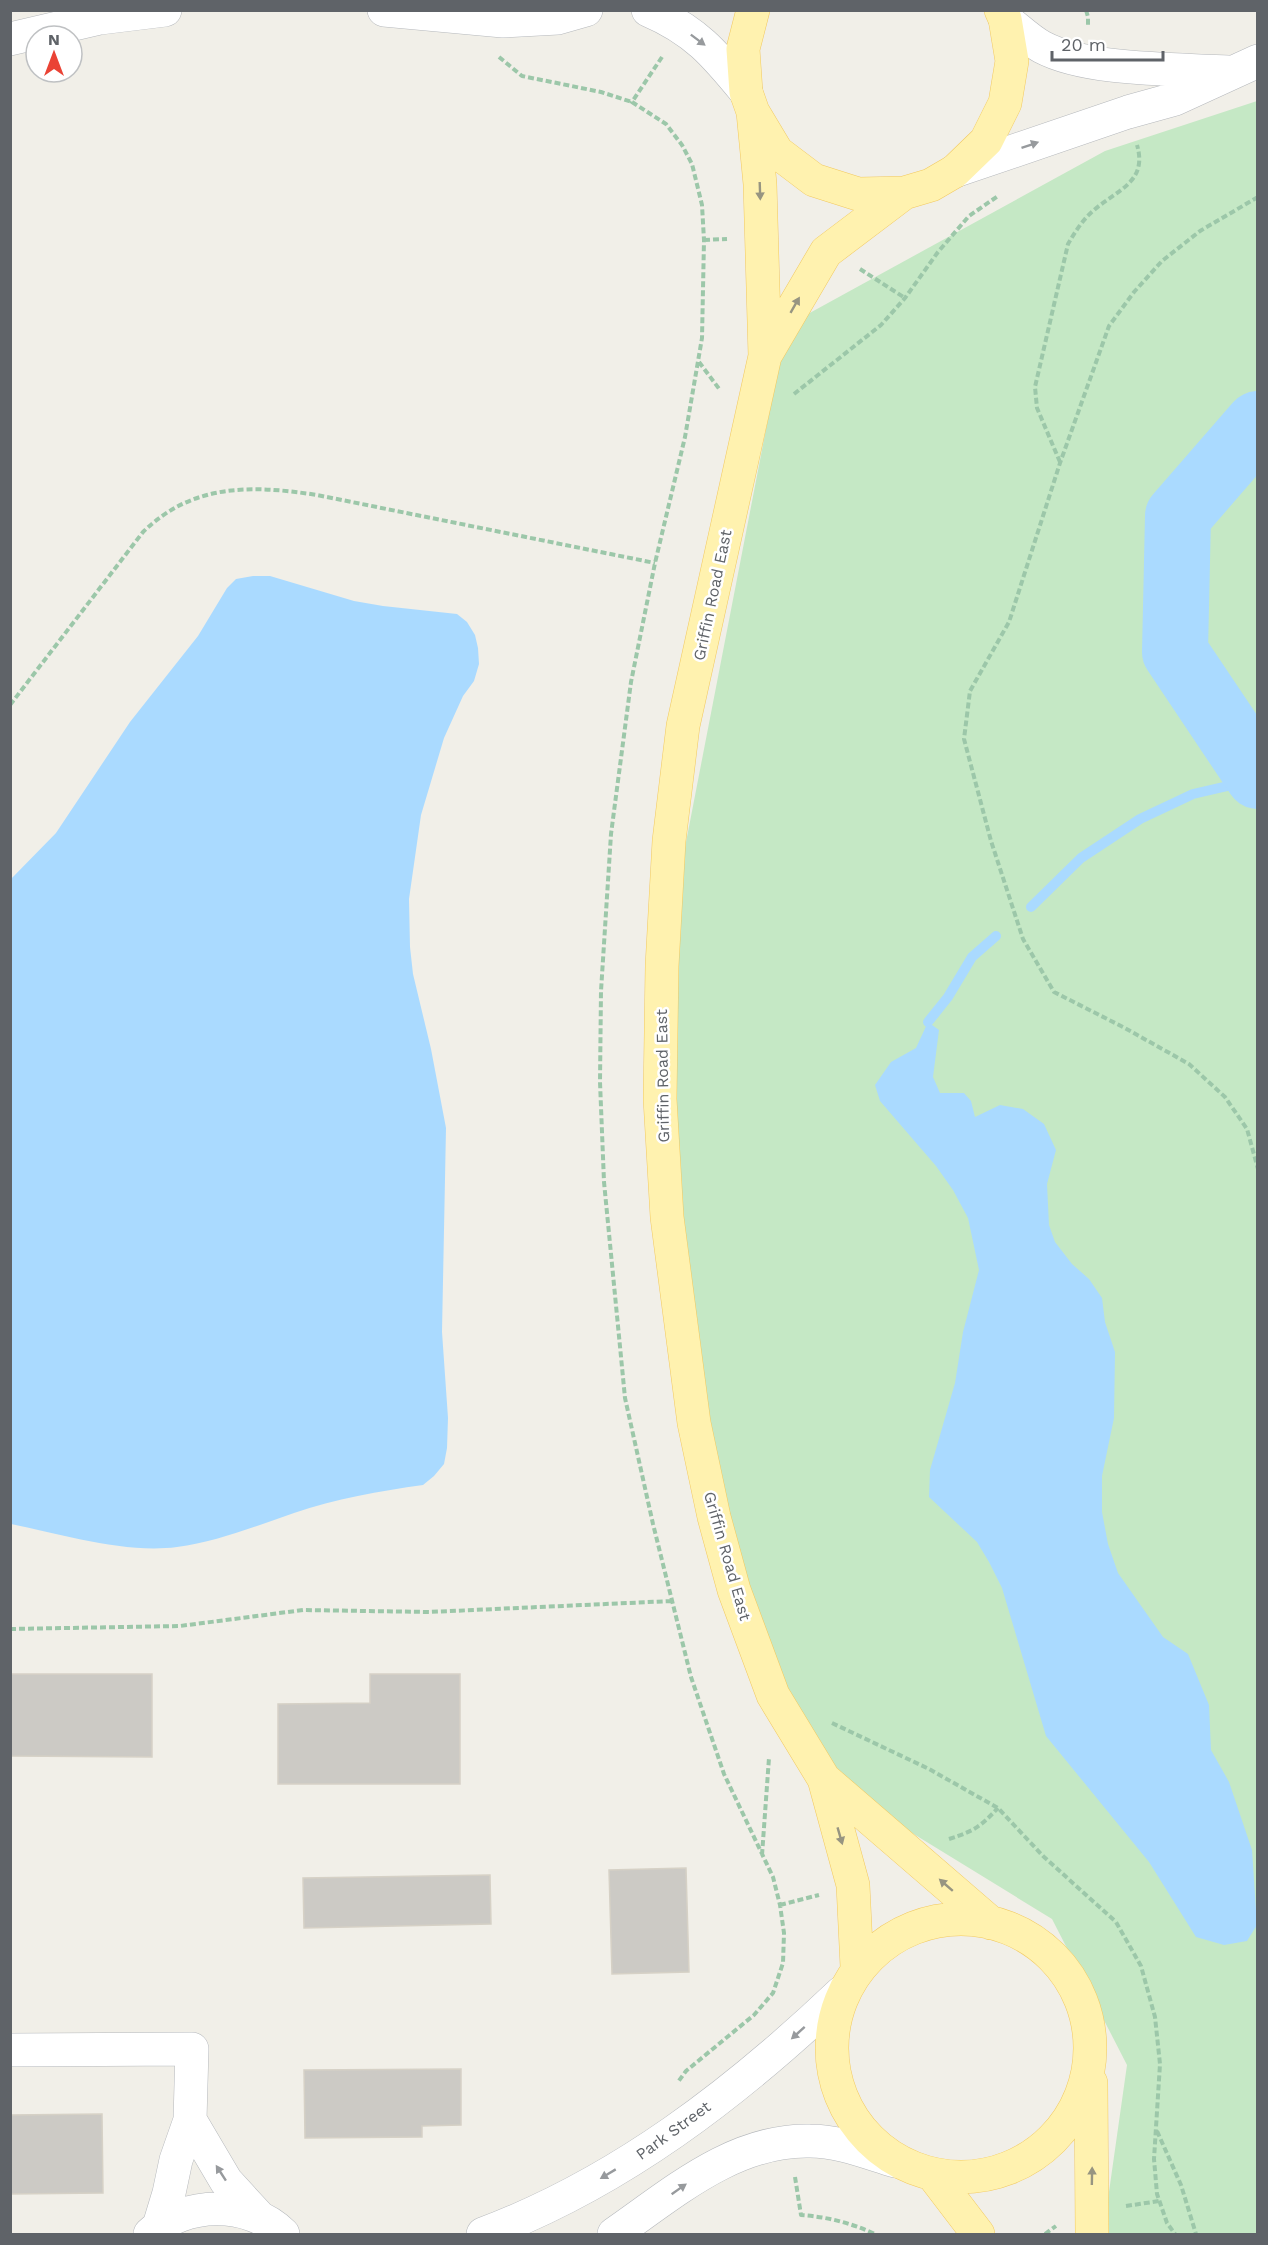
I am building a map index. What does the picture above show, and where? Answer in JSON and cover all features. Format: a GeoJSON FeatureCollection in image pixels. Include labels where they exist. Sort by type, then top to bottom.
{"type":"FeatureCollection","features":[{"type":"Feature","properties":{"kind":"main road","name":"Griffin Road East"},"geometry":{"type":"LineString","coordinates":[[753,10],[743,49],[760,184],[765,356],[683,726],[669,841],[662,966],[660,1099],[667,1217],[694,1423],[714,1517],[734,1590],[773,1695],[824,1779],[854,1885],[849,1980],[836,2016],[832,2054],[841,2097],[863,2130],[895,2160]]}},
{"type":"Feature","properties":{"kind":"main road"},"geometry":{"type":"LineString","coordinates":[[749,102],[777,152],[813,180],[858,194],[904,193],[931,185],[955,171],[986,141],[1005,104],[1012,61],[1003,15]]}},
{"type":"Feature","properties":{"kind":"main road","name":"Griffin Road East"},"geometry":{"type":"LineString","coordinates":[[765,356],[826,252],[904,193]]}},
{"type":"Feature","properties":{"kind":"main road","name":"Griffin Road East"},"geometry":{"type":"LineString","coordinates":[[824,1779],[991,1923]]}},
{"type":"Feature","properties":{"kind":"main road"},"geometry":{"type":"LineString","coordinates":[[849,1980],[877,1951],[912,1929],[950,1920],[991,1923],[1026,1937],[1056,1960],[1077,1991],[1090,2027],[1092,2235]]}},
{"type":"Feature","properties":{"kind":"main road"},"geometry":{"type":"LineString","coordinates":[[895,2160],[933,2175],[978,2177],[1019,2165],[1055,2138],[1078,2109],[1091,2065]]}},
{"type":"Feature","properties":{"kind":"main road"},"geometry":{"type":"LineString","coordinates":[[933,2175],[978,2235]]}},
{"type":"Feature","properties":{"kind":"street"},"geometry":{"type":"LineString","coordinates":[[10,39],[100,18],[165,10]]}},
{"type":"Feature","properties":{"kind":"street"},"geometry":{"type":"LineString","coordinates":[[384,10],[503,21],[558,18],[586,10]]}},
{"type":"Feature","properties":{"kind":"street"},"geometry":{"type":"LineString","coordinates":[[648,10],[680,26],[699,39],[713,52],[749,102]]}},
{"type":"Feature","properties":{"kind":"street"},"geometry":{"type":"LineString","coordinates":[[1003,15],[1042,47],[1074,58],[1131,67],[1246,67]]}},
{"type":"Feature","properties":{"kind":"street"},"geometry":{"type":"LineString","coordinates":[[955,171],[1128,111],[1175,99],[1246,67]]}},
{"type":"Feature","properties":{"kind":"street","name":"Park Street"},"geometry":{"type":"LineString","coordinates":[[483,2235],[546,2209],[577,2193],[656,2145],[764,2063],[849,1980]]}},
{"type":"Feature","properties":{"kind":"street"},"geometry":{"type":"LineString","coordinates":[[10,2050],[192,2049],[190,2120],[176,2160],[169,2193],[155,2230]]}},
{"type":"Feature","properties":{"kind":"street"},"geometry":{"type":"LineString","coordinates":[[190,2120],[226,2181],[271,2226]]}},
{"type":"Feature","properties":{"kind":"street"},"geometry":{"type":"LineString","coordinates":[[614,2235],[698,2176],[729,2159],[757,2148],[786,2142],[810,2141],[833,2143],[895,2160]]}},
{"type":"Feature","properties":{"kind":"street"},"geometry":{"type":"LineString","coordinates":[[155,2230],[194,2211],[227,2209],[271,2226]]}},
{"type":"Feature","properties":{"kind":"path"},"geometry":{"type":"LineString","coordinates":[[632,102],[665,52]]}},
{"type":"Feature","properties":{"kind":"path"},"geometry":{"type":"LineString","coordinates":[[522,76],[592,90],[632,102],[666,124],[682,145],[692,164],[702,205],[704,240],[702,339],[699,361]]}},
{"type":"Feature","properties":{"kind":"path"},"geometry":{"type":"LineString","coordinates":[[1060,463],[1037,408],[1035,387],[1068,244],[1093,210],[1119,192],[1134,177],[1140,166],[1136,141]]}},
{"type":"Feature","properties":{"kind":"path"},"geometry":{"type":"LineString","coordinates":[[793,395],[881,325],[969,216],[1006,190]]}},
{"type":"Feature","properties":{"kind":"path"},"geometry":{"type":"LineString","coordinates":[[1257,197],[1200,231],[1162,261],[1134,292],[1109,326],[1060,463],[1009,622],[970,691],[964,739],[991,841],[1023,939],[1054,992],[1189,1064],[1225,1096],[1247,1129],[1257,1168]]}},
{"type":"Feature","properties":{"kind":"path"},"geometry":{"type":"LineString","coordinates":[[704,240],[728,238]]}},
{"type":"Feature","properties":{"kind":"path"},"geometry":{"type":"LineString","coordinates":[[858,267],[905,298]]}},
{"type":"Feature","properties":{"kind":"path"},"geometry":{"type":"LineString","coordinates":[[10,705],[143,532],[181,503],[223,491],[268,488],[317,495],[655,563]]}},
{"type":"Feature","properties":{"kind":"path"},"geometry":{"type":"LineString","coordinates":[[10,1629],[180,1626],[303,1610],[429,1612],[672,1601]]}},
{"type":"Feature","properties":{"kind":"path"},"geometry":{"type":"LineString","coordinates":[[825,1719],[929,1769],[998,1808],[1043,1856],[1116,1922],[1141,1966],[1155,2017],[1160,2064],[1154,2159],[1159,2201],[1167,2223],[1175,2235]]}},
{"type":"Feature","properties":{"kind":"path"},"geometry":{"type":"LineString","coordinates":[[677,2085],[686,2071],[754,2015],[773,1993],[783,1963],[784,1933],[780,1905],[773,1877],[762,1855],[769,1752]]}},
{"type":"Feature","properties":{"kind":"path"},"geometry":{"type":"LineString","coordinates":[[939,1842],[981,1826],[998,1808]]}},
{"type":"Feature","properties":{"kind":"path"},"geometry":{"type":"LineString","coordinates":[[780,1905],[823,1894]]}},
{"type":"Feature","properties":{"kind":"path"},"geometry":{"type":"LineString","coordinates":[[1156,2129],[1181,2185],[1196,2235]]}},
{"type":"Feature","properties":{"kind":"path"},"geometry":{"type":"LineString","coordinates":[[793,2168],[801,2215],[829,2217],[857,2226],[875,2235]]}},
{"type":"Feature","properties":{"kind":"path"},"geometry":{"type":"LineString","coordinates":[[1122,2207],[1159,2201]]}},
{"type":"Feature","properties":{"kind":"green space"},"geometry":{"type":"Polygon","coordinates":[[[1257,101],[1257,2234],[1103,2234],[1127,2065],[1052,1919],[824,1779],[773,1695],[694,1423],[662,966],[786,326],[1105,151],[1257,101]]]}},
{"type":"Feature","properties":{"kind":"water"},"geometry":{"type":"Polygon","coordinates":[[[270,576],[354,601],[457,614],[467,622],[475,635],[478,648],[479,664],[474,681],[463,696],[444,738],[421,815],[409,899],[413,974],[431,1049],[446,1128],[442,1332],[448,1418],[447,1448],[444,1464],[423,1485],[325,1504],[192,1545],[136,1548],[72,1538],[11,1524],[11,879],[56,833],[130,722],[198,636],[227,588],[236,579],[270,576]]]}},
{"type":"Feature","properties":{"kind":"water"},"geometry":{"type":"Polygon","coordinates":[[[928,1022],[939,1030],[933,1077],[940,1093],[964,1093],[971,1101],[975,1117],[1000,1105],[1023,1109],[1044,1124],[1056,1150],[1047,1184],[1049,1225],[1055,1242],[1072,1264],[1089,1279],[1102,1298],[1105,1322],[1115,1352],[1114,1418],[1102,1476],[1102,1512],[1108,1544],[1118,1573],[1163,1637],[1188,1654],[1209,1705],[1211,1750],[1229,1782],[1252,1850],[1257,1925],[1247,1941],[1224,1945],[1196,1937],[1149,1862],[1046,1736],[1002,1588],[977,1542],[929,1497],[930,1470],[955,1383],[963,1332],[979,1270],[968,1218],[953,1190],[936,1166],[880,1101],[875,1085],[891,1062],[916,1048],[928,1022]]]}},
{"type":"Feature","properties":{"kind":"building"},"geometry":{"type":"Polygon","coordinates":[[[10,1674],[152,1674],[152,1757],[10,1756],[10,1674]]]}},
{"type":"Feature","properties":{"kind":"building"},"geometry":{"type":"Polygon","coordinates":[[[370,1674],[460,1674],[460,1784],[278,1784],[278,1704],[370,1703],[370,1674]]]}},
{"type":"Feature","properties":{"kind":"building"},"geometry":{"type":"Polygon","coordinates":[[[686,1868],[689,1972],[612,1974],[609,1870],[686,1868]]]}},
{"type":"Feature","properties":{"kind":"building"},"geometry":{"type":"Polygon","coordinates":[[[490,1875],[491,1924],[304,1928],[303,1878],[490,1875]]]}},
{"type":"Feature","properties":{"kind":"building"},"geometry":{"type":"Polygon","coordinates":[[[461,2069],[461,2125],[422,2126],[422,2137],[305,2138],[304,2070],[461,2069]]]}},
{"type":"Feature","properties":{"kind":"building"},"geometry":{"type":"Polygon","coordinates":[[[102,2114],[103,2193],[10,2194],[10,2115],[102,2114]]]}},
{"type":"Feature","properties":{"kind":"waterway"},"geometry":{"type":"LineString","coordinates":[[1258,424],[1178,516],[1175,652],[1258,776]]}},
{"type":"Feature","properties":{"kind":"waterway"},"geometry":{"type":"LineString","coordinates":[[1031,907],[1081,858],[1140,819],[1193,794],[1258,779]]}},
{"type":"Feature","properties":{"kind":"waterway"},"geometry":{"type":"LineString","coordinates":[[928,1022],[948,997],[972,957],[996,936]]}}]}
